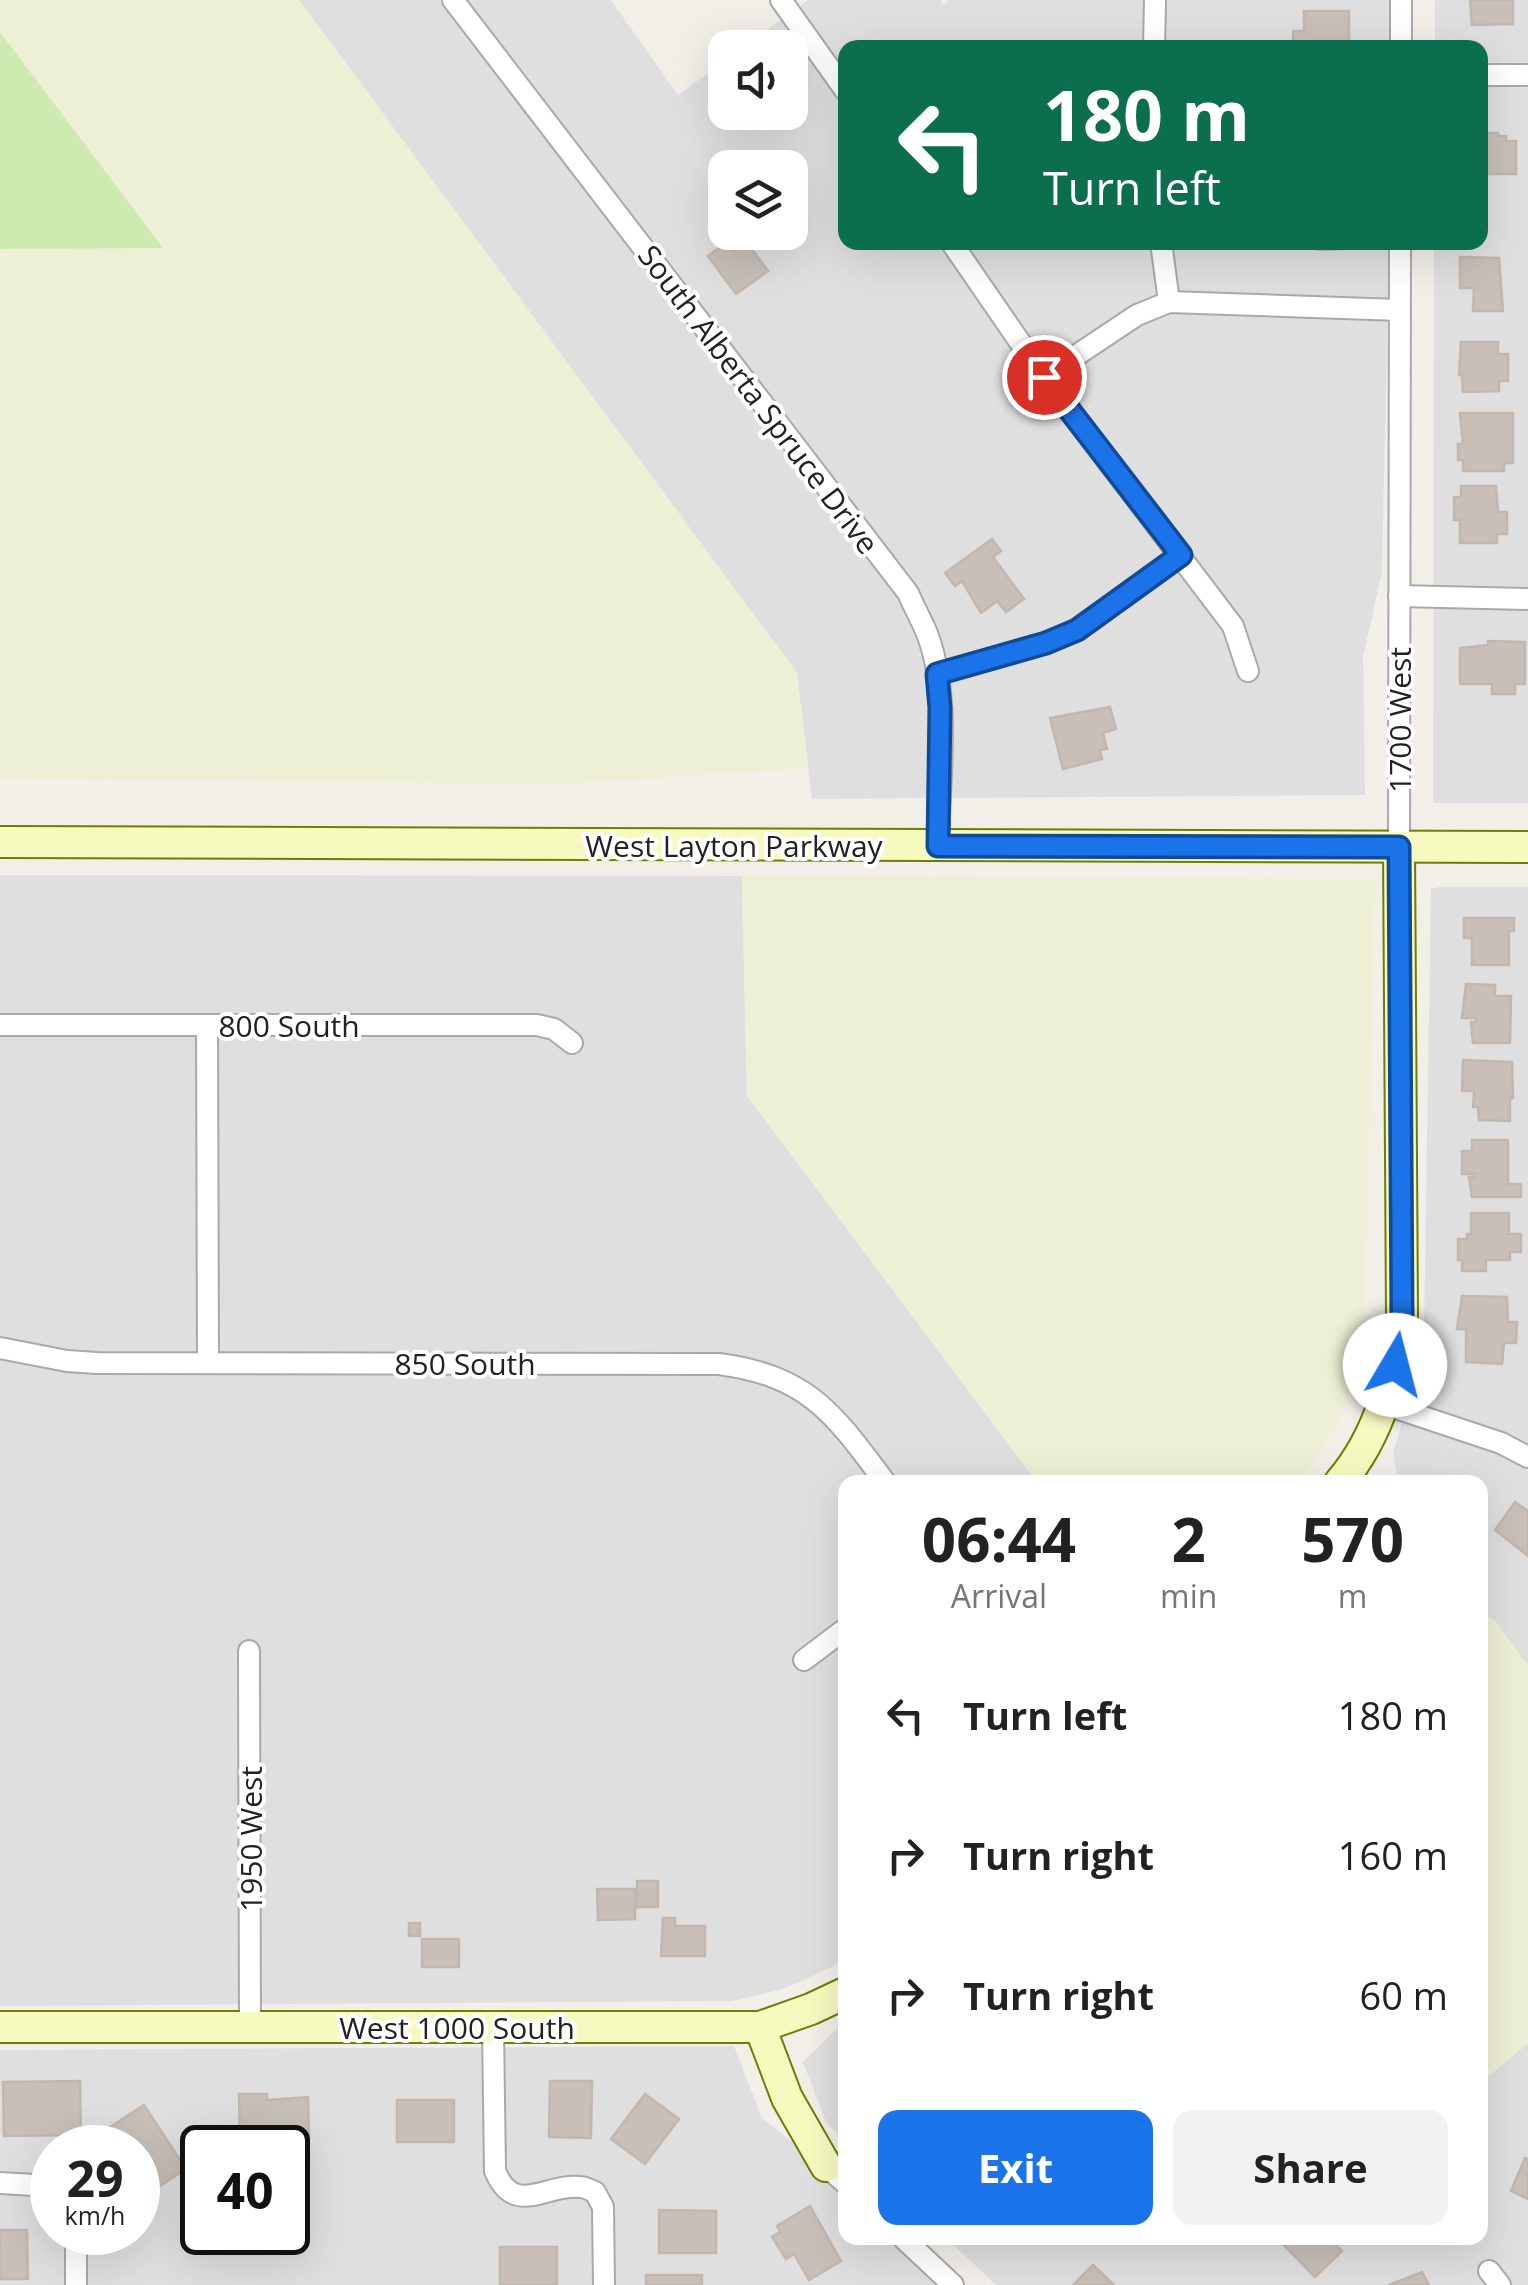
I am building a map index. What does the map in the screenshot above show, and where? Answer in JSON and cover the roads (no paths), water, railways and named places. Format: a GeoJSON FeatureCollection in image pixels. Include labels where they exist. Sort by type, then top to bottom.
{"type":"FeatureCollection","features":[{"type":"Feature","properties":{"kind":"street","name":"South Alberta Spruce Drive"},"geometry":{"type":"LineString","coordinates":[[454,0],[908,594],[928,636],[937,674],[938,846]]}},
{"type":"Feature","properties":{"kind":"street"},"geometry":{"type":"LineString","coordinates":[[781,0],[838,80]]}},
{"type":"Feature","properties":{"kind":"street"},"geometry":{"type":"LineString","coordinates":[[1154,40],[1156,0]]}},
{"type":"Feature","properties":{"kind":"street"},"geometry":{"type":"LineString","coordinates":[[1402,0],[1402,40]]}},
{"type":"Feature","properties":{"kind":"street"},"geometry":{"type":"LineString","coordinates":[[1488,75],[1528,75]]}},
{"type":"Feature","properties":{"kind":"street"},"geometry":{"type":"LineString","coordinates":[[956,250],[1044,377],[1233,626],[1248,672]]}},
{"type":"Feature","properties":{"kind":"street"},"geometry":{"type":"LineString","coordinates":[[1162,250],[1169,302]]}},
{"type":"Feature","properties":{"kind":"street","name":"1700 West"},"geometry":{"type":"LineString","coordinates":[[1345,1475],[1368,1442],[1384,1404],[1395,1365],[1402,1315],[1400,250]]}},
{"type":"Feature","properties":{"kind":"street"},"geometry":{"type":"LineString","coordinates":[[1044,377],[1136,315],[1169,302],[1399,310]]}},
{"type":"Feature","properties":{"kind":"street"},"geometry":{"type":"LineString","coordinates":[[937,674],[1046,643],[1077,630],[1181,555]]}},
{"type":"Feature","properties":{"kind":"street"},"geometry":{"type":"LineString","coordinates":[[1399,596],[1528,599]]}},
{"type":"Feature","properties":{"kind":"street","name":"West Layton Parkway"},"geometry":{"type":"LineString","coordinates":[[0,842],[1528,847]]}},
{"type":"Feature","properties":{"kind":"street","name":"800 South"},"geometry":{"type":"LineString","coordinates":[[0,1025],[537,1024],[554,1029],[572,1043]]}},
{"type":"Feature","properties":{"kind":"street"},"geometry":{"type":"LineString","coordinates":[[207,1025],[208,1363]]}},
{"type":"Feature","properties":{"kind":"street","name":"850 South"},"geometry":{"type":"LineString","coordinates":[[0,1348],[67,1361],[740,1366],[780,1379],[821,1404],[839,1420],[880,1475]]}},
{"type":"Feature","properties":{"kind":"street"},"geometry":{"type":"LineString","coordinates":[[1384,1404],[1501,1443],[1528,1457]]}},
{"type":"Feature","properties":{"kind":"street"},"geometry":{"type":"LineString","coordinates":[[804,1660],[838,1634]]}},
{"type":"Feature","properties":{"kind":"street","name":"1950 West"},"geometry":{"type":"LineString","coordinates":[[250,1651],[250,2026]]}},
{"type":"Feature","properties":{"kind":"street"},"geometry":{"type":"LineString","coordinates":[[836,2174],[787,2098],[760,2027],[838,1996]]}},
{"type":"Feature","properties":{"kind":"street","name":"West 1000 South"},"geometry":{"type":"LineString","coordinates":[[0,2028],[760,2027]]}},
{"type":"Feature","properties":{"kind":"street"},"geometry":{"type":"LineString","coordinates":[[493,2028],[494,2171],[501,2185],[513,2194],[532,2196],[579,2186],[595,2192],[603,2206],[604,2285]]}},
{"type":"Feature","properties":{"kind":"street"},"geometry":{"type":"LineString","coordinates":[[0,2184],[30,2185]]}},
{"type":"Feature","properties":{"kind":"street"},"geometry":{"type":"LineString","coordinates":[[910,2245],[953,2285]]}},
{"type":"Feature","properties":{"kind":"street"},"geometry":{"type":"LineString","coordinates":[[76,2255],[76,2285]]}}]}
